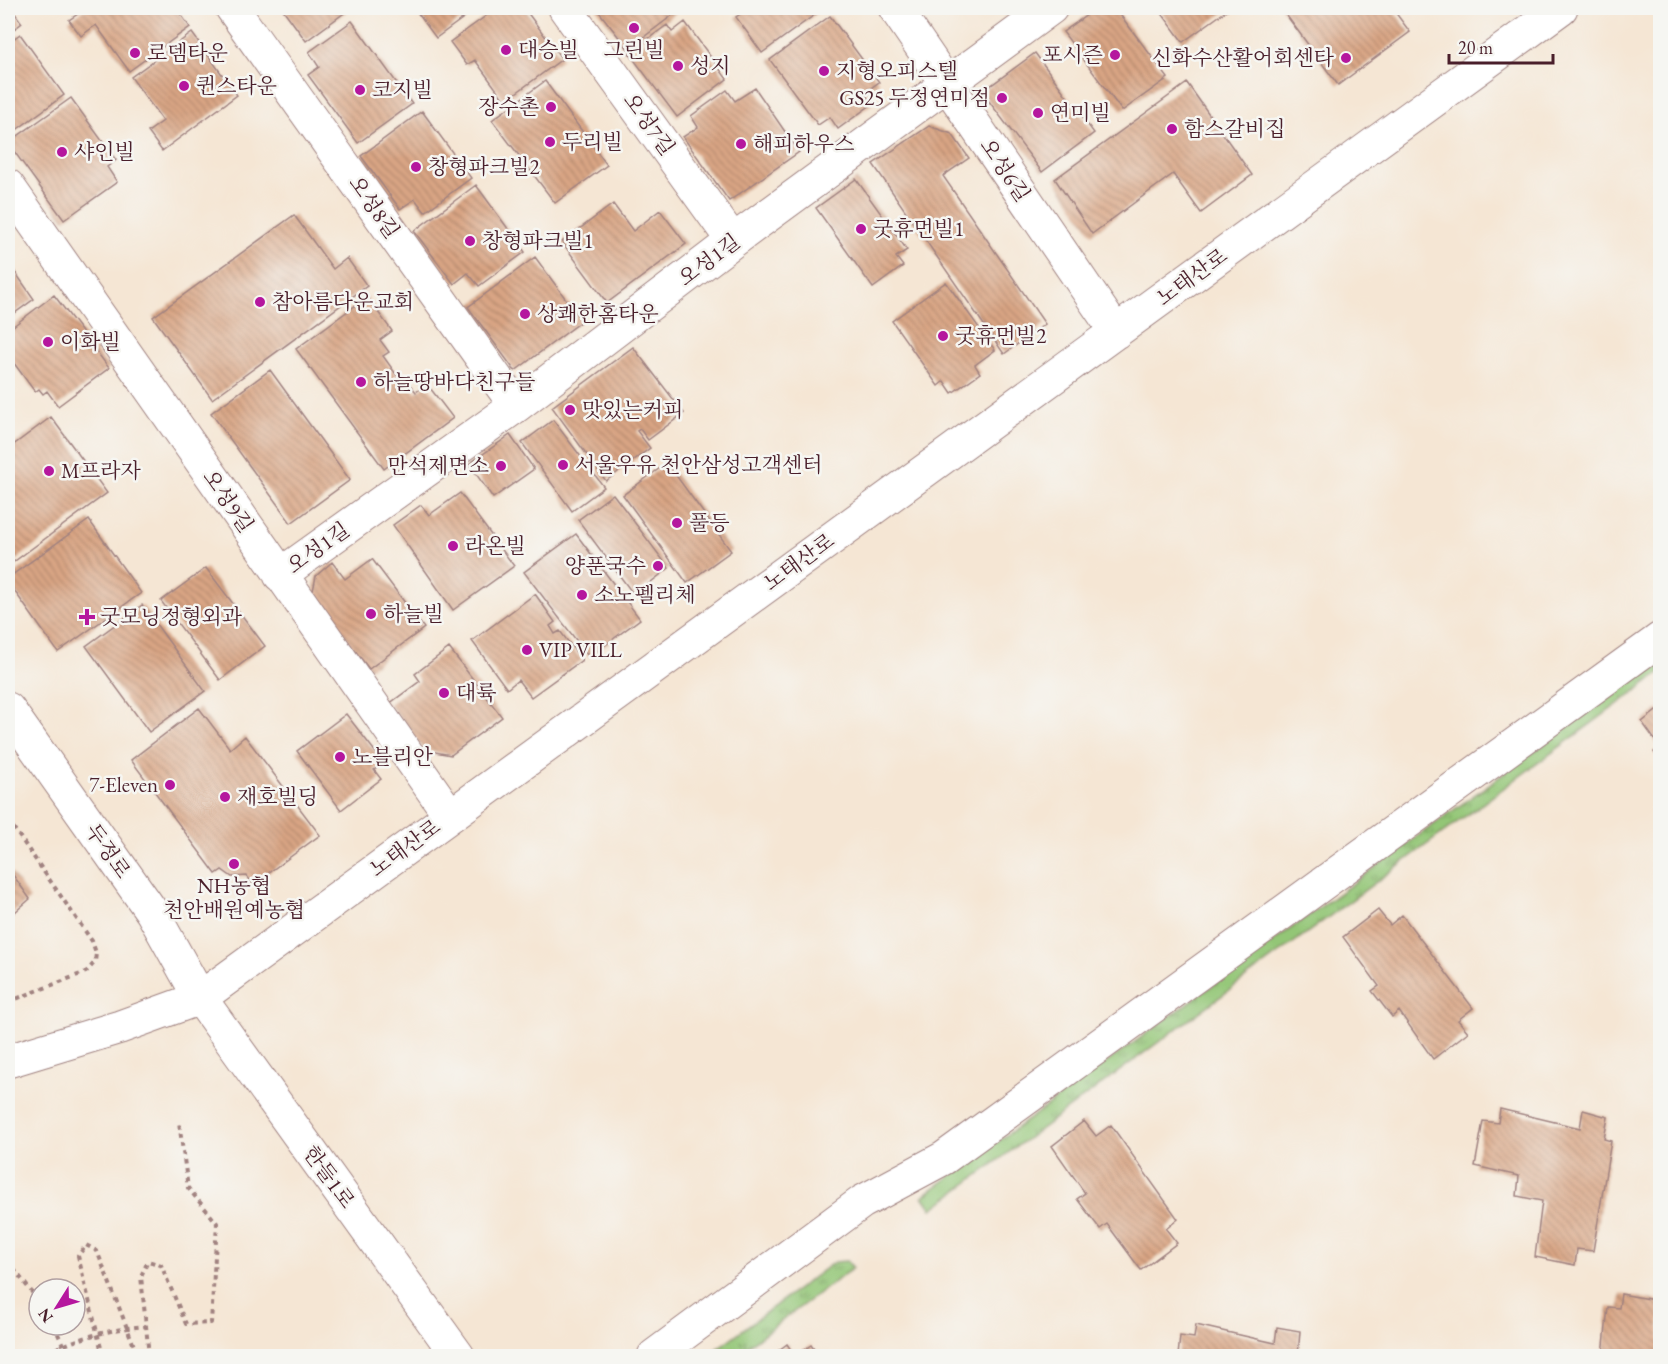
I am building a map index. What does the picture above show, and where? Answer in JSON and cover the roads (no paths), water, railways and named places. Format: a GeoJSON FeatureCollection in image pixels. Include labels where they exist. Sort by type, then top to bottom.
{"type":"FeatureCollection","features":[{"type":"Feature","properties":{"kind":"street","name":"오성8길"},"geometry":{"type":"LineString","coordinates":[[232,8],[516,406]]}},
{"type":"Feature","properties":{"kind":"street","name":"오성7길"},"geometry":{"type":"LineString","coordinates":[[565,8],[734,241]]}},
{"type":"Feature","properties":{"kind":"street","name":"오성6길"},"geometry":{"type":"LineString","coordinates":[[894,8],[1116,332]]}},
{"type":"Feature","properties":{"kind":"street","name":"오성1길"},"geometry":{"type":"LineString","coordinates":[[280,575],[516,406],[734,241],[1051,8]]}},
{"type":"Feature","properties":{"kind":"street","name":"노태산로"},"geometry":{"type":"LineString","coordinates":[[8,1061],[120,1027],[200,998],[1561,8]]}},
{"type":"Feature","properties":{"kind":"street","name":"오성9길"},"geometry":{"type":"LineString","coordinates":[[8,186],[450,815]]}},
{"type":"Feature","properties":{"kind":"street"},"geometry":{"type":"LineString","coordinates":[[654,1356],[862,1202],[944,1158],[1660,639]]}},
{"type":"Feature","properties":{"kind":"street","name":"두정로"},"geometry":{"type":"LineString","coordinates":[[8,709],[152,912],[200,998]]}},
{"type":"Feature","properties":{"kind":"street","name":"한들1로"},"geometry":{"type":"LineString","coordinates":[[200,998],[458,1356]]}},
{"type":"Feature","properties":{"kind":"place","name":"그린빌"},"geometry":{"type":"Point","coordinates":[634,28]}},
{"type":"Feature","properties":{"kind":"place","name":"대승빌"},"geometry":{"type":"Point","coordinates":[506,50]}},
{"type":"Feature","properties":{"kind":"place","name":"로뎀타운"},"geometry":{"type":"Point","coordinates":[135,53]}},
{"type":"Feature","properties":{"kind":"place","name":"포시즌"},"geometry":{"type":"Point","coordinates":[1115,55]}},
{"type":"Feature","properties":{"kind":"place","name":"신화수산활어회센타"},"geometry":{"type":"Point","coordinates":[1346,58]}},
{"type":"Feature","properties":{"kind":"place","name":"성지"},"geometry":{"type":"Point","coordinates":[678,66]}},
{"type":"Feature","properties":{"kind":"place","name":"지형오피스텔"},"geometry":{"type":"Point","coordinates":[824,71]}},
{"type":"Feature","properties":{"kind":"place","name":"퀸스타운"},"geometry":{"type":"Point","coordinates":[184,86]}},
{"type":"Feature","properties":{"kind":"place","name":"코지빌"},"geometry":{"type":"Point","coordinates":[360,90]}},
{"type":"Feature","properties":{"kind":"place","name":"GS25 두정연미점"},"geometry":{"type":"Point","coordinates":[1002,98]}},
{"type":"Feature","properties":{"kind":"place","name":"장수촌"},"geometry":{"type":"Point","coordinates":[551,107]}},
{"type":"Feature","properties":{"kind":"place","name":"연미빌"},"geometry":{"type":"Point","coordinates":[1038,113]}},
{"type":"Feature","properties":{"kind":"place","name":"함스갈비집"},"geometry":{"type":"Point","coordinates":[1172,129]}},
{"type":"Feature","properties":{"kind":"place","name":"두리빌"},"geometry":{"type":"Point","coordinates":[550,142]}},
{"type":"Feature","properties":{"kind":"place","name":"해피하우스"},"geometry":{"type":"Point","coordinates":[741,144]}},
{"type":"Feature","properties":{"kind":"place","name":"샤인빌"},"geometry":{"type":"Point","coordinates":[62,152]}},
{"type":"Feature","properties":{"kind":"place","name":"창형파크빌2"},"geometry":{"type":"Point","coordinates":[416,167]}},
{"type":"Feature","properties":{"kind":"place","name":"굿휴먼빌1"},"geometry":{"type":"Point","coordinates":[861,229]}},
{"type":"Feature","properties":{"kind":"place","name":"창형파크빌1"},"geometry":{"type":"Point","coordinates":[470,241]}},
{"type":"Feature","properties":{"kind":"place","name":"참아름다운교회"},"geometry":{"type":"Point","coordinates":[260,302]}},
{"type":"Feature","properties":{"kind":"place","name":"상쾌한홈타운"},"geometry":{"type":"Point","coordinates":[525,314]}},
{"type":"Feature","properties":{"kind":"place","name":"굿휴먼빌2"},"geometry":{"type":"Point","coordinates":[943,336]}},
{"type":"Feature","properties":{"kind":"place","name":"이화빌"},"geometry":{"type":"Point","coordinates":[48,342]}},
{"type":"Feature","properties":{"kind":"place","name":"하늘땅바다친구들"},"geometry":{"type":"Point","coordinates":[361,382]}},
{"type":"Feature","properties":{"kind":"place","name":"맛있는커피"},"geometry":{"type":"Point","coordinates":[570,410]}},
{"type":"Feature","properties":{"kind":"place","name":"서울우유 천안삼성고객센터"},"geometry":{"type":"Point","coordinates":[563,465]}},
{"type":"Feature","properties":{"kind":"place","name":"만석제면소"},"geometry":{"type":"Point","coordinates":[501,466]}},
{"type":"Feature","properties":{"kind":"place","name":"M프라자"},"geometry":{"type":"Point","coordinates":[49,471]}},
{"type":"Feature","properties":{"kind":"place","name":"풀등"},"geometry":{"type":"Point","coordinates":[677,523]}},
{"type":"Feature","properties":{"kind":"place","name":"라온빌"},"geometry":{"type":"Point","coordinates":[453,546]}},
{"type":"Feature","properties":{"kind":"place","name":"양푼국수"},"geometry":{"type":"Point","coordinates":[658,566]}},
{"type":"Feature","properties":{"kind":"place","name":"소노펠리체"},"geometry":{"type":"Point","coordinates":[582,595]}},
{"type":"Feature","properties":{"kind":"place","name":"하늘빌"},"geometry":{"type":"Point","coordinates":[371,614]}},
{"type":"Feature","properties":{"kind":"place","name":"굿모닝정형외과"},"geometry":{"type":"Point","coordinates":[87,617]}},
{"type":"Feature","properties":{"kind":"place","name":"VIP VILL"},"geometry":{"type":"Point","coordinates":[527,650]}},
{"type":"Feature","properties":{"kind":"place","name":"대륙"},"geometry":{"type":"Point","coordinates":[444,693]}},
{"type":"Feature","properties":{"kind":"place","name":"노블리안"},"geometry":{"type":"Point","coordinates":[340,757]}},
{"type":"Feature","properties":{"kind":"place","name":"7-Eleven"},"geometry":{"type":"Point","coordinates":[170,785]}},
{"type":"Feature","properties":{"kind":"place","name":"재호빌딩"},"geometry":{"type":"Point","coordinates":[225,797]}},
{"type":"Feature","properties":{"kind":"place","name":"NH농협 천안배원예농협"},"geometry":{"type":"Point","coordinates":[234,864]}}]}
